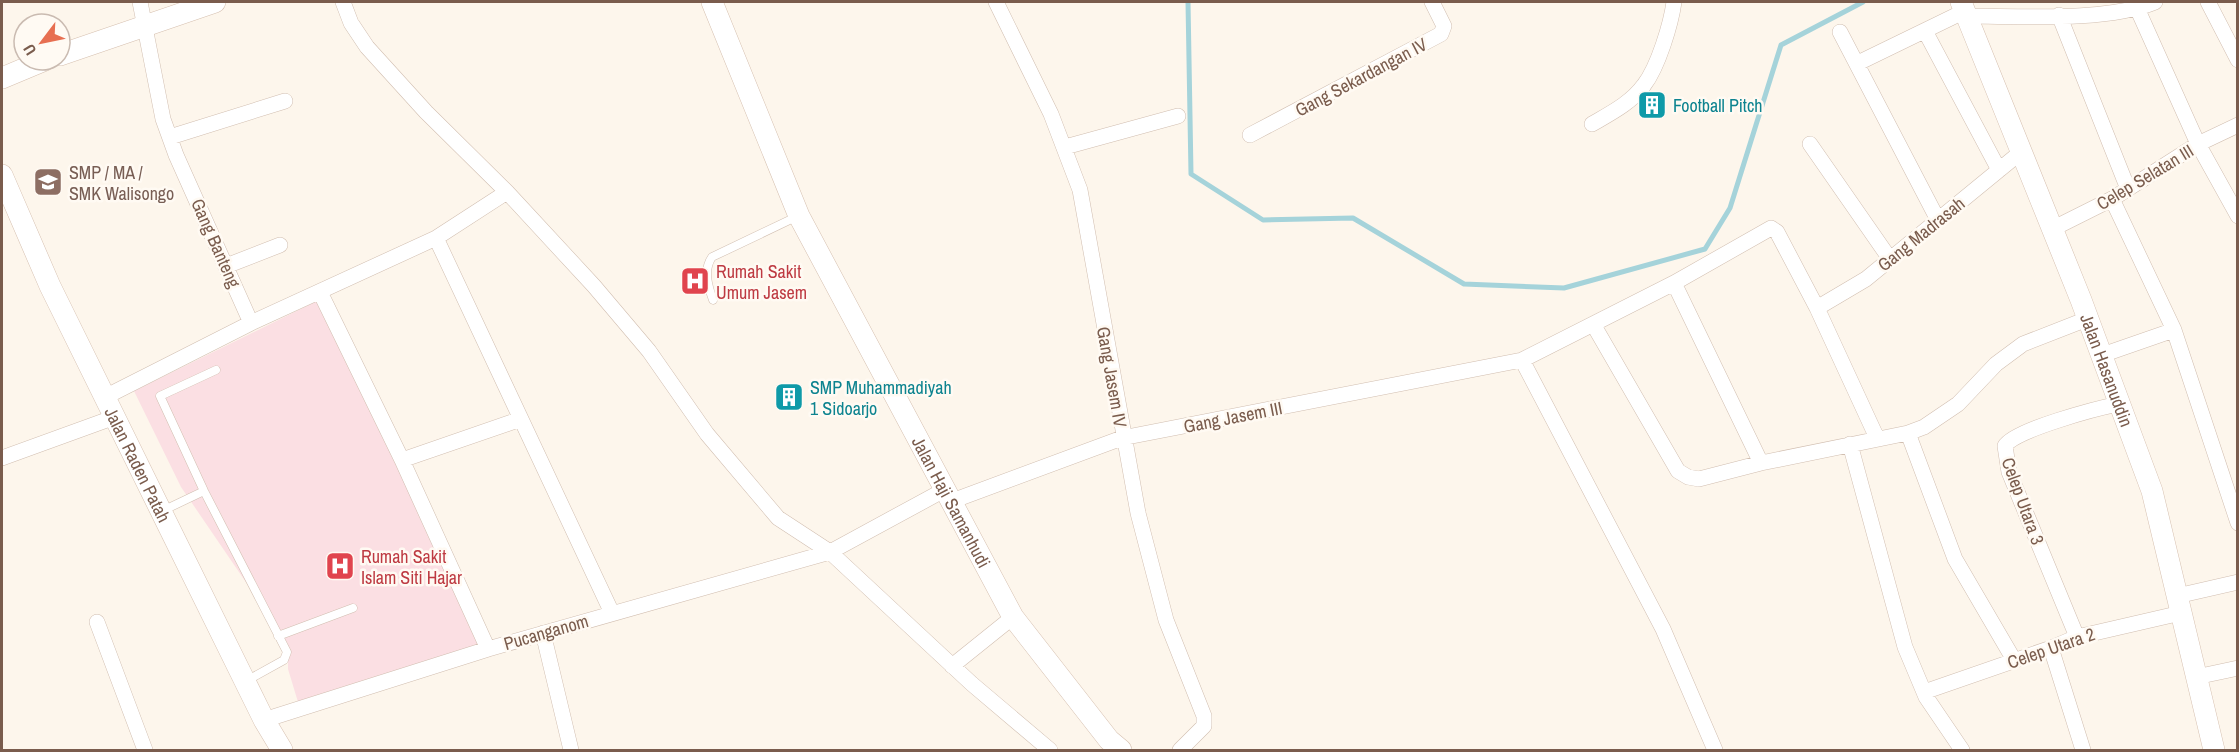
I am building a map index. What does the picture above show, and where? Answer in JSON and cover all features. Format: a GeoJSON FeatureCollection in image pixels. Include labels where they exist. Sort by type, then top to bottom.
{"type":"FeatureCollection","features":[{"type":"Feature","properties":{"kind":"main road"},"geometry":{"type":"LineString","coordinates":[[72,51],[215,2]]}},
{"type":"Feature","properties":{"kind":"main road","name":"Jalan Haji Samanhudi"},"geometry":{"type":"LineString","coordinates":[[712,2],[800,216],[1013,617],[1109,740],[1121,750]]}},
{"type":"Feature","properties":{"kind":"main road","name":"Jalan Hasanuddin"},"geometry":{"type":"LineString","coordinates":[[1964,10],[2102,355],[2152,491],[2214,750]]}},
{"type":"Feature","properties":{"kind":"main road","name":"Jalan Raden Patah"},"geometry":{"type":"LineString","coordinates":[[2,175],[50,286],[264,720],[282,750]]}},
{"type":"Feature","properties":{"kind":"street","name":"Gang Banteng"},"geometry":{"type":"LineString","coordinates":[[140,2],[162,118],[251,323]]}},
{"type":"Feature","properties":{"kind":"street"},"geometry":{"type":"LineString","coordinates":[[343,2],[351,23],[367,47],[426,112],[507,192],[594,286],[649,351],[706,434],[778,518],[830,552],[952,666],[1050,750]]}},
{"type":"Feature","properties":{"kind":"street","name":"Gang Jasem IV"},"geometry":{"type":"LineString","coordinates":[[996,2],[1065,147],[1080,190],[1122,438],[1138,513],[1166,620],[1204,716],[1204,726],[1179,750]]}},
{"type":"Feature","properties":{"kind":"street","name":"Gang Sekardangan IV"},"geometry":{"type":"LineString","coordinates":[[1250,135],[1441,34],[1444,26],[1432,2]]}},
{"type":"Feature","properties":{"kind":"street"},"geometry":{"type":"LineString","coordinates":[[1592,124],[1623,106],[1645,84],[1671,26],[1674,2]]}},
{"type":"Feature","properties":{"kind":"street"},"geometry":{"type":"LineString","coordinates":[[1858,63],[1964,10],[2059,15],[2137,8],[2155,2]]}},
{"type":"Feature","properties":{"kind":"street"},"geometry":{"type":"LineString","coordinates":[[2208,2],[2238,60]]}},
{"type":"Feature","properties":{"kind":"street"},"geometry":{"type":"LineString","coordinates":[[2137,8],[2198,144],[2238,216]]}},
{"type":"Feature","properties":{"kind":"street"},"geometry":{"type":"LineString","coordinates":[[2059,15],[2128,189]]}},
{"type":"Feature","properties":{"kind":"street"},"geometry":{"type":"LineString","coordinates":[[1925,31],[1999,170]]}},
{"type":"Feature","properties":{"kind":"street"},"geometry":{"type":"LineString","coordinates":[[1840,32],[1938,220]]}},
{"type":"Feature","properties":{"kind":"street"},"geometry":{"type":"LineString","coordinates":[[170,137],[285,101]]}},
{"type":"Feature","properties":{"kind":"street"},"geometry":{"type":"LineString","coordinates":[[1065,147],[1178,116]]}},
{"type":"Feature","properties":{"kind":"street","name":"Celep Selatan III"},"geometry":{"type":"LineString","coordinates":[[2052,229],[2112,199],[2198,144],[2238,125]]}},
{"type":"Feature","properties":{"kind":"street"},"geometry":{"type":"LineString","coordinates":[[1810,144],[1890,259]]}},
{"type":"Feature","properties":{"kind":"street","name":"Gang Madrasah"},"geometry":{"type":"LineString","coordinates":[[1817,308],[1866,279],[2021,152]]}},
{"type":"Feature","properties":{"kind":"street"},"geometry":{"type":"LineString","coordinates":[[105,397],[251,323],[436,238],[507,192]]}},
{"type":"Feature","properties":{"kind":"street"},"geometry":{"type":"LineString","coordinates":[[2112,199],[2174,330],[2238,523]]}},
{"type":"Feature","properties":{"kind":"street","name":"Gang Jasem III"},"geometry":{"type":"LineString","coordinates":[[949,495],[1122,438],[1522,360],[1674,283],[1771,228],[1777,232],[1817,308]]}},
{"type":"Feature","properties":{"kind":"street"},"geometry":{"type":"LineString","coordinates":[[436,238],[612,613]]}},
{"type":"Feature","properties":{"kind":"street"},"geometry":{"type":"LineString","coordinates":[[226,266],[280,245]]}},
{"type":"Feature","properties":{"kind":"street"},"geometry":{"type":"LineString","coordinates":[[1674,283],[1761,463]]}},
{"type":"Feature","properties":{"kind":"street"},"geometry":{"type":"LineString","coordinates":[[320,292],[402,460],[488,649]]}},
{"type":"Feature","properties":{"kind":"street"},"geometry":{"type":"LineString","coordinates":[[1817,308],[1877,438]]}},
{"type":"Feature","properties":{"kind":"street"},"geometry":{"type":"LineString","coordinates":[[1593,324],[1678,471],[1688,477],[1699,479],[1761,463],[1908,433],[1924,427],[1958,404],[1996,364],[2023,344],[2087,319]]}},
{"type":"Feature","properties":{"kind":"street"},"geometry":{"type":"LineString","coordinates":[[2102,355],[2174,330]]}},
{"type":"Feature","properties":{"kind":"street"},"geometry":{"type":"LineString","coordinates":[[1522,360],[1663,629],[1715,750]]}},
{"type":"Feature","properties":{"kind":"street","name":"Celep Utara 3"},"geometry":{"type":"LineString","coordinates":[[2077,637],[2009,472],[2005,446],[2008,440],[2024,433],[2119,404]]}},
{"type":"Feature","properties":{"kind":"street"},"geometry":{"type":"LineString","coordinates":[[2,458],[116,417]]}},
{"type":"Feature","properties":{"kind":"street"},"geometry":{"type":"LineString","coordinates":[[402,460],[521,419]]}},
{"type":"Feature","properties":{"kind":"street"},"geometry":{"type":"LineString","coordinates":[[1908,433],[1955,559],[2014,660]]}},
{"type":"Feature","properties":{"kind":"street"},"geometry":{"type":"LineString","coordinates":[[1850,444],[1905,646],[1924,692],[1962,750]]}},
{"type":"Feature","properties":{"kind":"street","name":"Pucanganom"},"geometry":{"type":"LineString","coordinates":[[264,720],[488,649],[830,552],[949,495]]}},
{"type":"Feature","properties":{"kind":"street","name":"Celep Utara 2"},"geometry":{"type":"LineString","coordinates":[[1924,692],[2077,637],[2179,605],[2238,582]]}},
{"type":"Feature","properties":{"kind":"street"},"geometry":{"type":"LineString","coordinates":[[952,666],[1013,617]]}},
{"type":"Feature","properties":{"kind":"street"},"geometry":{"type":"LineString","coordinates":[[97,622],[145,750]]}},
{"type":"Feature","properties":{"kind":"street"},"geometry":{"type":"LineString","coordinates":[[543,633],[571,750]]}},
{"type":"Feature","properties":{"kind":"street"},"geometry":{"type":"LineString","coordinates":[[2051,648],[2083,750]]}},
{"type":"Feature","properties":{"kind":"street"},"geometry":{"type":"LineString","coordinates":[[2196,677],[2238,668]]}},
{"type":"Feature","properties":{"kind":"lane"},"geometry":{"type":"LineString","coordinates":[[713,300],[707,273],[712,257],[800,216]]}},
{"type":"Feature","properties":{"kind":"lane"},"geometry":{"type":"LineString","coordinates":[[216,370],[160,396],[204,491],[287,657],[245,681]]}},
{"type":"Feature","properties":{"kind":"lane"},"geometry":{"type":"LineString","coordinates":[[162,511],[204,491]]}},
{"type":"Feature","properties":{"kind":"lane"},"geometry":{"type":"LineString","coordinates":[[278,636],[353,608]]}},
{"type":"Feature","properties":{"kind":"shaded area","name":"Rumah Sakit Islam Siti Hajar"},"geometry":{"type":"Polygon","coordinates":[[[319,300],[483,647],[298,702],[288,669],[288,644],[181,487],[134,391],[319,300]]]}},
{"type":"Feature","properties":{"kind":"waterway"},"geometry":{"type":"LineString","coordinates":[[1188,2],[1191,174],[1263,220],[1353,218],[1464,284],[1564,288],[1705,249],[1730,208],[1781,45],[1863,2]]}},
{"type":"Feature","properties":{"kind":"place","name":"Football Pitch"},"geometry":{"type":"Point","coordinates":[1652,105]}},
{"type":"Feature","properties":{"kind":"place","name":"SMP / MA / SMK Walisongo"},"geometry":{"type":"Point","coordinates":[48,182]}},
{"type":"Feature","properties":{"kind":"place","name":"Rumah Sakit Umum Jasem"},"geometry":{"type":"Point","coordinates":[695,281]}},
{"type":"Feature","properties":{"kind":"place","name":"SMP Muhammadiyah 1 Sidoarjo"},"geometry":{"type":"Point","coordinates":[789,397]}},
{"type":"Feature","properties":{"kind":"place","name":"Rumah Sakit Islam Siti Hajar"},"geometry":{"type":"Point","coordinates":[340,566]}}]}
